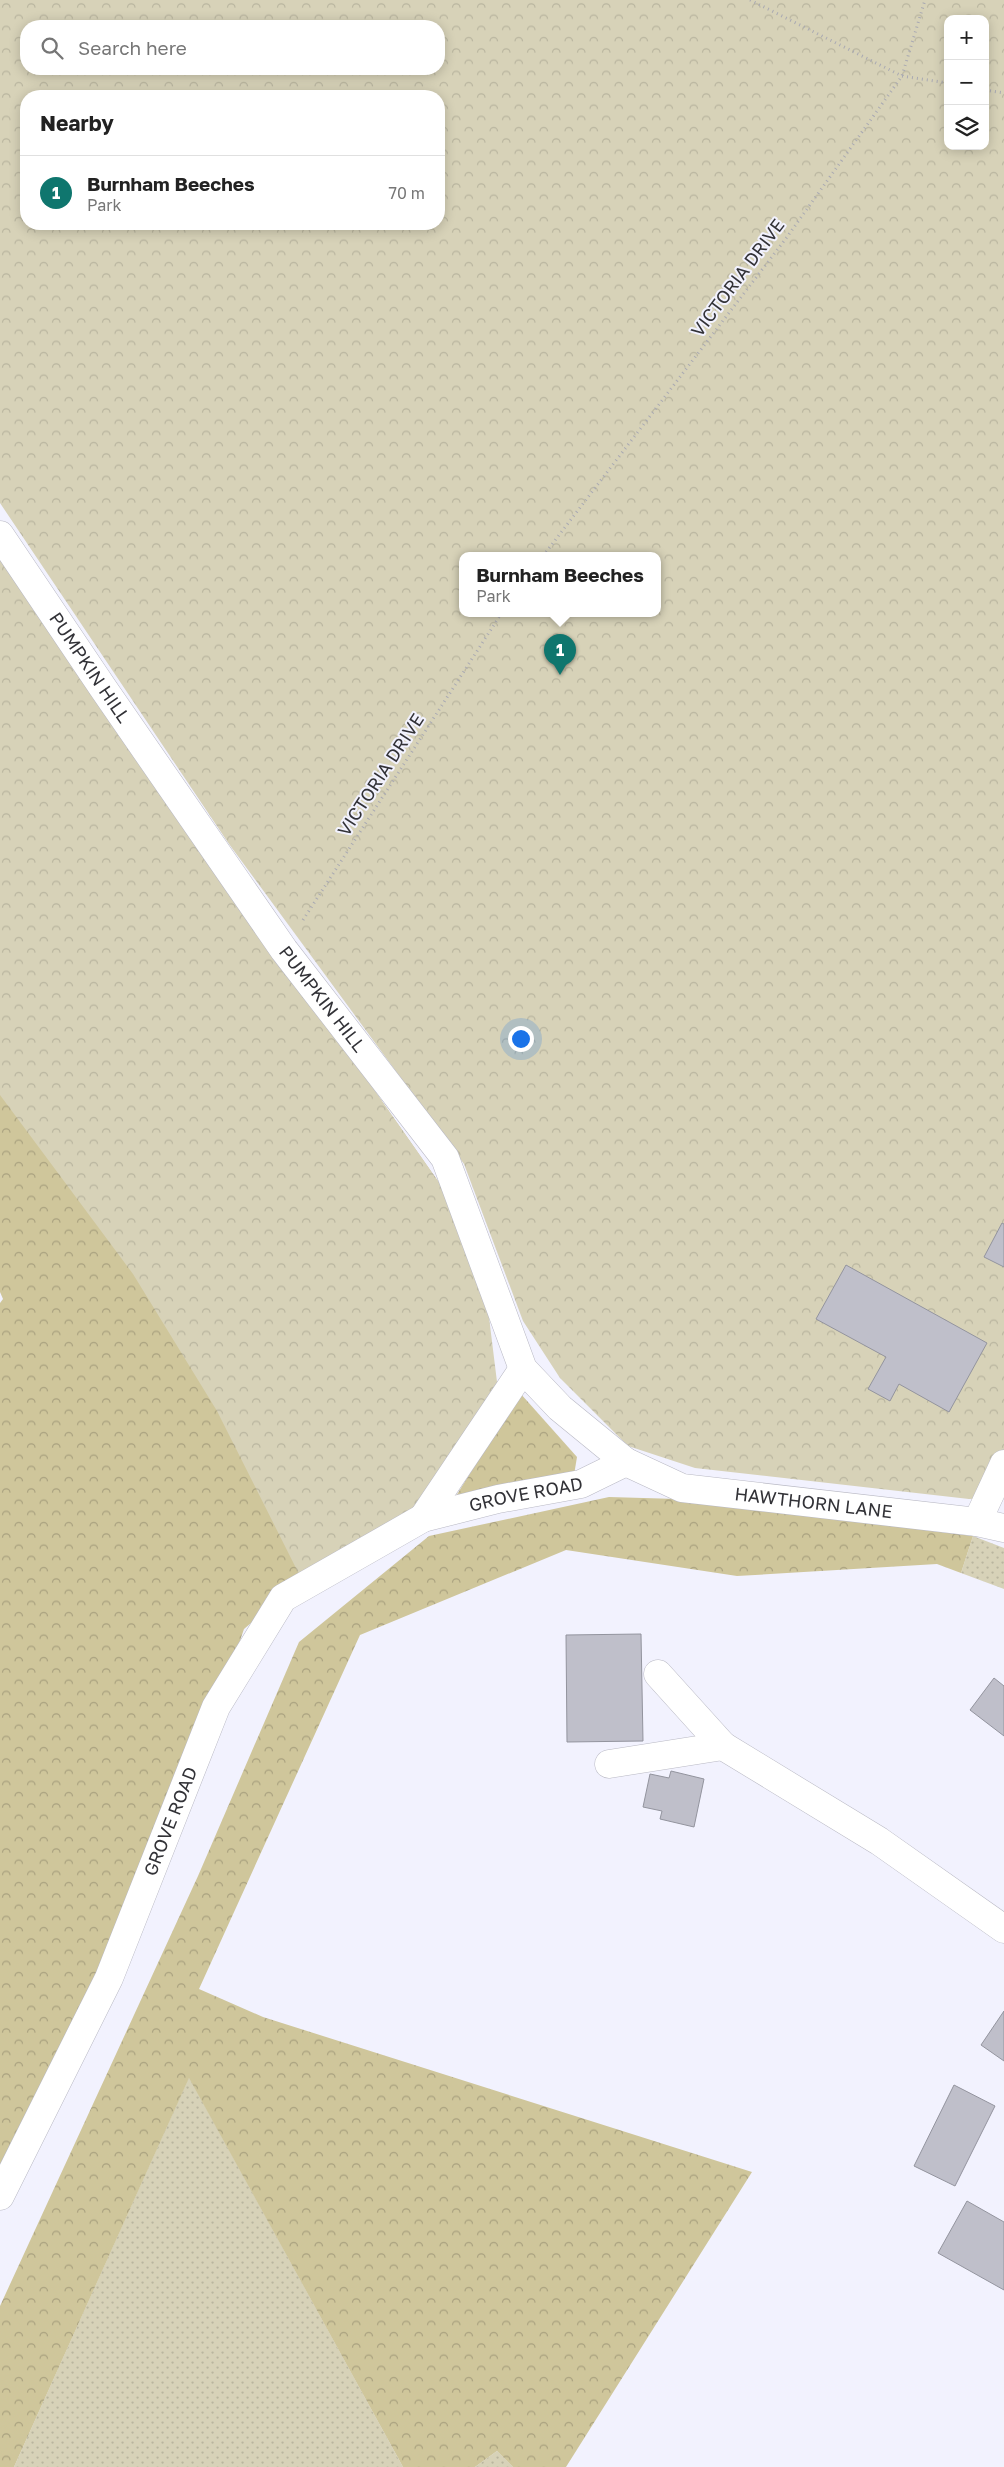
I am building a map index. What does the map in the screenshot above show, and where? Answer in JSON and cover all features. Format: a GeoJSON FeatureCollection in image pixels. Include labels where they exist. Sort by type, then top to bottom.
{"type":"FeatureCollection","features":[{"type":"Feature","properties":{"kind":"street","name":"PUMPKIN HILL"},"geometry":{"type":"LineString","coordinates":[[0,535],[284,950],[445,1158],[523,1369],[560,1408],[626,1462]]}},
{"type":"Feature","properties":{"kind":"street","name":"GROVE ROAD"},"geometry":{"type":"LineString","coordinates":[[424,1518],[523,1369]]}},
{"type":"Feature","properties":{"kind":"street","name":"GROVE ROAD"},"geometry":{"type":"LineString","coordinates":[[0,2196],[109,1978],[216,1707],[283,1598],[424,1518],[498,1499],[581,1484],[626,1462]]}},
{"type":"Feature","properties":{"kind":"street","name":"HAWTHORN LANE"},"geometry":{"type":"LineString","coordinates":[[626,1462],[682,1488],[977,1522],[1004,1528]]}},
{"type":"Feature","properties":{"kind":"street"},"geometry":{"type":"LineString","coordinates":[[977,1522],[1004,1464]]}},
{"type":"Feature","properties":{"kind":"street"},"geometry":{"type":"LineString","coordinates":[[658,1674],[723,1746],[878,1841],[1004,1928]]}},
{"type":"Feature","properties":{"kind":"street"},"geometry":{"type":"LineString","coordinates":[[609,1764],[723,1746]]}},
{"type":"Feature","properties":{"kind":"path"},"geometry":{"type":"LineString","coordinates":[[750,0],[902,76],[944,82]]}},
{"type":"Feature","properties":{"kind":"path","name":"VICTORIA DRIVE"},"geometry":{"type":"LineString","coordinates":[[546,552],[781,245],[902,76],[925,0]]}},
{"type":"Feature","properties":{"kind":"path"},"geometry":{"type":"LineString","coordinates":[[989,91],[1004,93]]}},
{"type":"Feature","properties":{"kind":"path","name":"VICTORIA DRIVE"},"geometry":{"type":"LineString","coordinates":[[284,950],[499,617]]}},
{"type":"Feature","properties":{"kind":"green space"},"geometry":{"type":"Polygon","coordinates":[[[0,0],[1004,0],[1004,1498],[969,1499],[695,1468],[628,1446],[560,1378],[523,1321],[464,1164],[229,844],[0,503],[0,0]]]}},
{"type":"Feature","properties":{"kind":"green space"},"geometry":{"type":"Polygon","coordinates":[[[0,556],[440,1184],[302,1580],[244,1629],[158,1879],[0,2198],[0,1303],[3,1299],[0,1292],[0,556]]]}},
{"type":"Feature","properties":{"kind":"green space"},"geometry":{"type":"Polygon","coordinates":[[[0,556],[440,1184],[486,1293],[498,1390],[422,1503],[302,1580],[217,1411],[133,1274],[0,1095],[0,556]]]}},
{"type":"Feature","properties":{"kind":"green space"},"geometry":{"type":"Polygon","coordinates":[[[520,1393],[577,1457],[574,1475],[456,1496],[520,1393]]]}},
{"type":"Feature","properties":{"kind":"green space"},"geometry":{"type":"Polygon","coordinates":[[[609,1497],[678,1499],[973,1536],[961,1573],[937,1564],[737,1576],[566,1550],[360,1635],[199,1989],[263,2017],[752,2172],[566,2467],[513,2467],[497,2451],[475,2467],[403,2467],[189,2078],[14,2467],[0,2467],[0,2306],[198,1876],[299,1642],[429,1536],[609,1497]]]}},
{"type":"Feature","properties":{"kind":"green space"},"geometry":{"type":"Polygon","coordinates":[[[973,1536],[1004,1548],[1004,1589],[961,1573],[973,1536]]]}},
{"type":"Feature","properties":{"kind":"green space"},"geometry":{"type":"Polygon","coordinates":[[[189,2077],[403,2467],[14,2467],[189,2077]]]}},
{"type":"Feature","properties":{"kind":"green space"},"geometry":{"type":"Polygon","coordinates":[[[497,2451],[513,2467],[475,2467],[497,2451]]]}},
{"type":"Feature","properties":{"kind":"building"},"geometry":{"type":"Polygon","coordinates":[[[1002,1223],[1004,1224],[1004,1267],[984,1257],[1002,1223]]]}},
{"type":"Feature","properties":{"kind":"building"},"geometry":{"type":"Polygon","coordinates":[[[846,1265],[987,1343],[949,1412],[899,1384],[890,1401],[868,1389],[886,1357],[816,1319],[846,1265]]]}},
{"type":"Feature","properties":{"kind":"building"},"geometry":{"type":"Polygon","coordinates":[[[641,1634],[643,1741],[567,1742],[566,1635],[641,1634]]]}},
{"type":"Feature","properties":{"kind":"building"},"geometry":{"type":"Polygon","coordinates":[[[994,1678],[1004,1686],[1004,1736],[970,1710],[994,1678]]]}},
{"type":"Feature","properties":{"kind":"building"},"geometry":{"type":"Polygon","coordinates":[[[671,1771],[704,1779],[694,1827],[660,1819],[662,1811],[643,1807],[650,1774],[669,1778],[671,1771]]]}},
{"type":"Feature","properties":{"kind":"building"},"geometry":{"type":"Polygon","coordinates":[[[1004,2011],[1004,2061],[981,2045],[1004,2011]]]}},
{"type":"Feature","properties":{"kind":"building"},"geometry":{"type":"Polygon","coordinates":[[[954,2085],[995,2106],[955,2186],[914,2166],[954,2085]]]}},
{"type":"Feature","properties":{"kind":"building"},"geometry":{"type":"Polygon","coordinates":[[[967,2201],[1004,2222],[1004,2290],[938,2253],[967,2201]]]}},
{"type":"Feature","properties":{"kind":"place","name":"Burnham Beeches"},"geometry":{"type":"Point","coordinates":[560,675]}}]}
